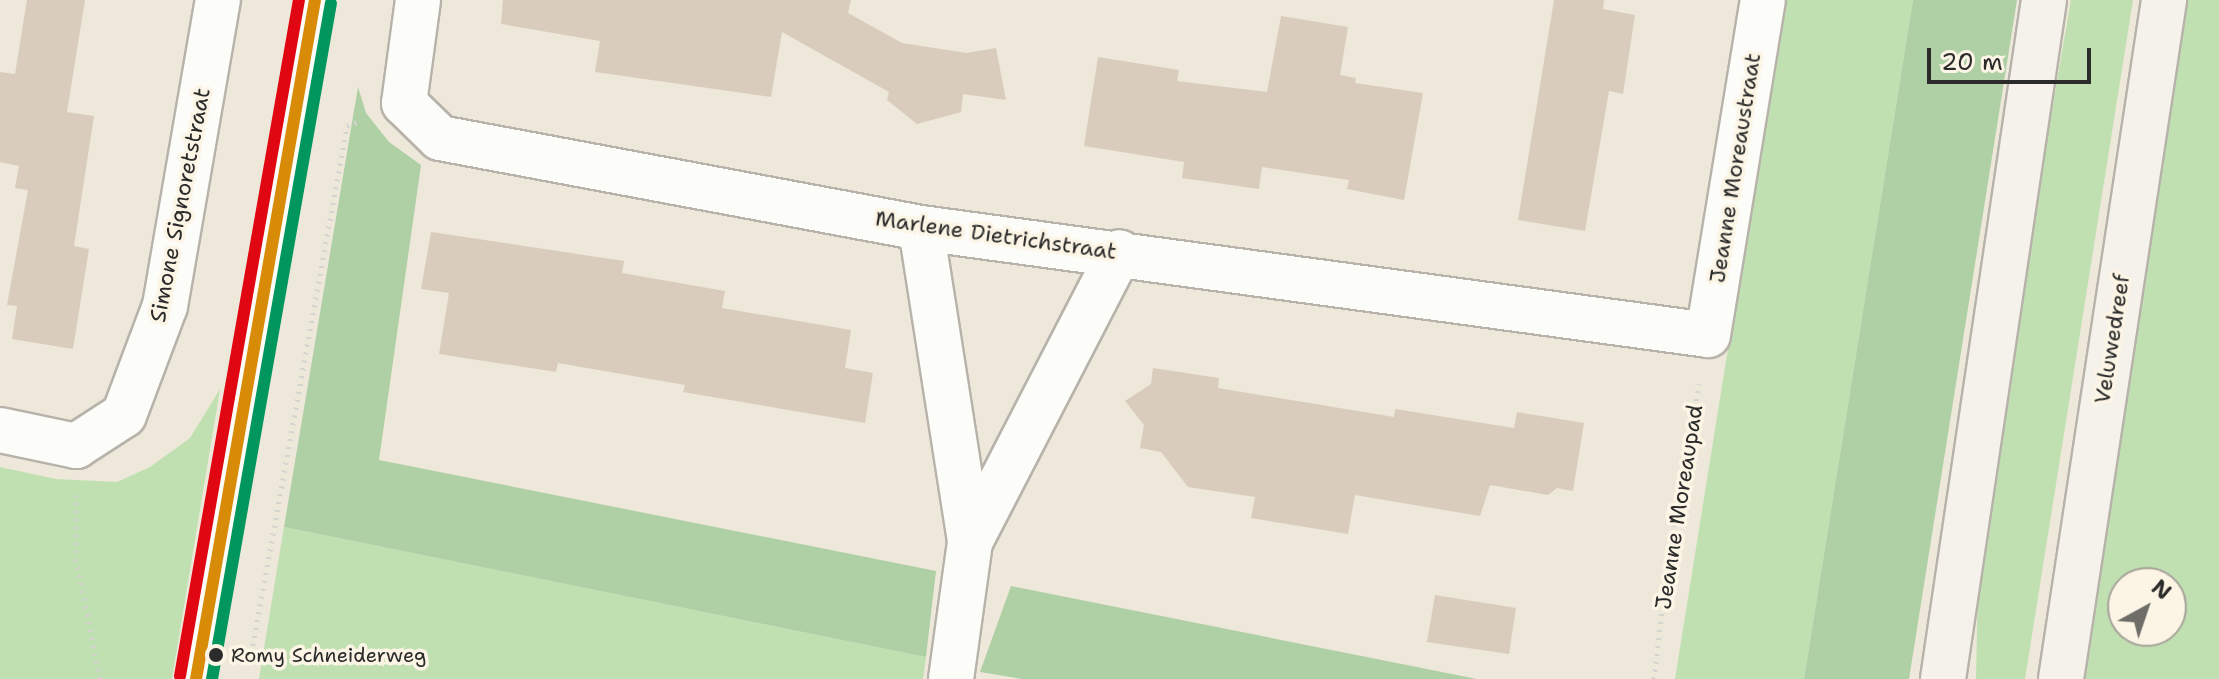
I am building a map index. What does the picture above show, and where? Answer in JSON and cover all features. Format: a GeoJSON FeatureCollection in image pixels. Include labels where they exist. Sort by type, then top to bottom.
{"type":"FeatureCollection","features":[{"type":"Feature","properties":{"kind":"main road"},"geometry":{"type":"LineString","coordinates":[[1943,679],[2044,0]]}},
{"type":"Feature","properties":{"kind":"main road","name":"Veluwedreef"},"geometry":{"type":"LineString","coordinates":[[2061,679],[2164,0]]}},
{"type":"Feature","properties":{"kind":"street","name":"Simone Signoretstraat"},"geometry":{"type":"LineString","coordinates":[[76,446],[124,415],[165,306],[218,0]]}},
{"type":"Feature","properties":{"kind":"street"},"geometry":{"type":"LineString","coordinates":[[404,103],[418,0]]}},
{"type":"Feature","properties":{"kind":"street","name":"Jeanne Moreaustraat"},"geometry":{"type":"LineString","coordinates":[[1708,335],[1763,0]]}},
{"type":"Feature","properties":{"kind":"street","name":"Marlene Dietrichstraat"},"geometry":{"type":"LineString","coordinates":[[404,103],[440,138],[921,228],[1120,252],[1708,335]]}},
{"type":"Feature","properties":{"kind":"street"},"geometry":{"type":"LineString","coordinates":[[921,228],[970,542],[951,679]]}},
{"type":"Feature","properties":{"kind":"street"},"geometry":{"type":"LineString","coordinates":[[970,542],[1120,252]]}},
{"type":"Feature","properties":{"kind":"street"},"geometry":{"type":"LineString","coordinates":[[0,430],[76,446]]}},
{"type":"Feature","properties":{"kind":"lane"},"geometry":{"type":"LineString","coordinates":[[196,679],[315,0]]}},
{"type":"Feature","properties":{"kind":"path"},"geometry":{"type":"LineString","coordinates":[[250,661],[347,126],[404,103]]}},
{"type":"Feature","properties":{"kind":"path","name":"Jeanne Moreaupad"},"geometry":{"type":"LineString","coordinates":[[1654,679],[1668,558],[1708,335]]}},
{"type":"Feature","properties":{"kind":"path"},"geometry":{"type":"LineString","coordinates":[[76,446],[76,559],[100,679]]}},
{"type":"Feature","properties":{"kind":"green space"},"geometry":{"type":"Polygon","coordinates":[[[1784,0],[1913,0],[1804,679],[1675,679],[1784,0]]]}},
{"type":"Feature","properties":{"kind":"green space"},"geometry":{"type":"Polygon","coordinates":[[[1913,0],[2017,0],[1909,679],[1804,679],[1913,0]]]}},
{"type":"Feature","properties":{"kind":"green space"},"geometry":{"type":"Polygon","coordinates":[[[2071,0],[2133,0],[2025,679],[1976,679],[1979,534],[2071,0]]]}},
{"type":"Feature","properties":{"kind":"green space"},"geometry":{"type":"Polygon","coordinates":[[[2188,0],[2219,0],[2219,679],[2083,679],[2126,369],[2188,0]]]}},
{"type":"Feature","properties":{"kind":"green space"},"geometry":{"type":"Polygon","coordinates":[[[358,87],[366,113],[389,142],[421,165],[379,460],[936,571],[926,657],[284,527],[358,87]]]}},
{"type":"Feature","properties":{"kind":"green space"},"geometry":{"type":"Polygon","coordinates":[[[220,389],[172,679],[0,679],[0,467],[56,479],[117,482],[150,467],[190,438],[220,389]]]}},
{"type":"Feature","properties":{"kind":"green space"},"geometry":{"type":"Polygon","coordinates":[[[284,527],[926,657],[923,679],[259,679],[284,527]]]}},
{"type":"Feature","properties":{"kind":"green space"},"geometry":{"type":"Polygon","coordinates":[[[1011,586],[1477,679],[1022,679],[980,672],[1011,586]]]}},
{"type":"Feature","properties":{"kind":"building"},"geometry":{"type":"Polygon","coordinates":[[[27,0],[85,0],[67,112],[94,116],[74,246],[89,249],[73,349],[12,339],[17,306],[7,305],[28,190],[15,188],[19,166],[0,162],[0,72],[15,74],[27,0]]]}},
{"type":"Feature","properties":{"kind":"building"},"geometry":{"type":"Polygon","coordinates":[[[503,0],[851,0],[848,13],[902,43],[967,53],[996,48],[1006,100],[963,94],[961,112],[917,124],[887,100],[889,92],[782,32],[771,97],[595,72],[600,41],[501,24],[503,0]]]}},
{"type":"Feature","properties":{"kind":"building"},"geometry":{"type":"Polygon","coordinates":[[[1554,0],[1604,0],[1603,9],[1635,15],[1623,94],[1609,91],[1585,231],[1518,220],[1554,0]]]}},
{"type":"Feature","properties":{"kind":"building"},"geometry":{"type":"Polygon","coordinates":[[[1281,16],[1348,27],[1340,75],[1356,78],[1355,83],[1423,93],[1404,200],[1347,189],[1349,180],[1262,167],[1259,189],[1182,178],[1184,162],[1084,146],[1098,57],[1179,70],[1177,81],[1267,92],[1281,16]]]}},
{"type":"Feature","properties":{"kind":"building"},"geometry":{"type":"Polygon","coordinates":[[[431,232],[624,261],[622,273],[725,291],[722,308],[851,330],[845,368],[873,373],[865,423],[683,392],[685,385],[558,363],[556,372],[439,354],[449,293],[421,289],[431,232]]]}},
{"type":"Feature","properties":{"kind":"building"},"geometry":{"type":"Polygon","coordinates":[[[1153,368],[1219,378],[1218,388],[1394,417],[1395,409],[1514,428],[1517,412],[1584,423],[1573,491],[1557,488],[1548,495],[1490,485],[1480,516],[1355,495],[1348,534],[1251,518],[1255,497],[1188,487],[1161,452],[1140,448],[1144,425],[1125,401],[1151,384],[1153,368]]]}},
{"type":"Feature","properties":{"kind":"building"},"geometry":{"type":"Polygon","coordinates":[[[1435,595],[1516,608],[1509,654],[1427,642],[1435,595]]]}},
{"type":"Feature","properties":{"kind":"transit line"},"geometry":{"type":"LineString","coordinates":[[180,676],[299,0]]}},
{"type":"Feature","properties":{"kind":"transit line"},"geometry":{"type":"LineString","coordinates":[[196,679],[315,0]]}},
{"type":"Feature","properties":{"kind":"transit line"},"geometry":{"type":"LineString","coordinates":[[212,679],[331,3]]}},
{"type":"Feature","properties":{"kind":"place","name":"Romy Schneiderweg"},"geometry":{"type":"Point","coordinates":[216,655]}}]}
